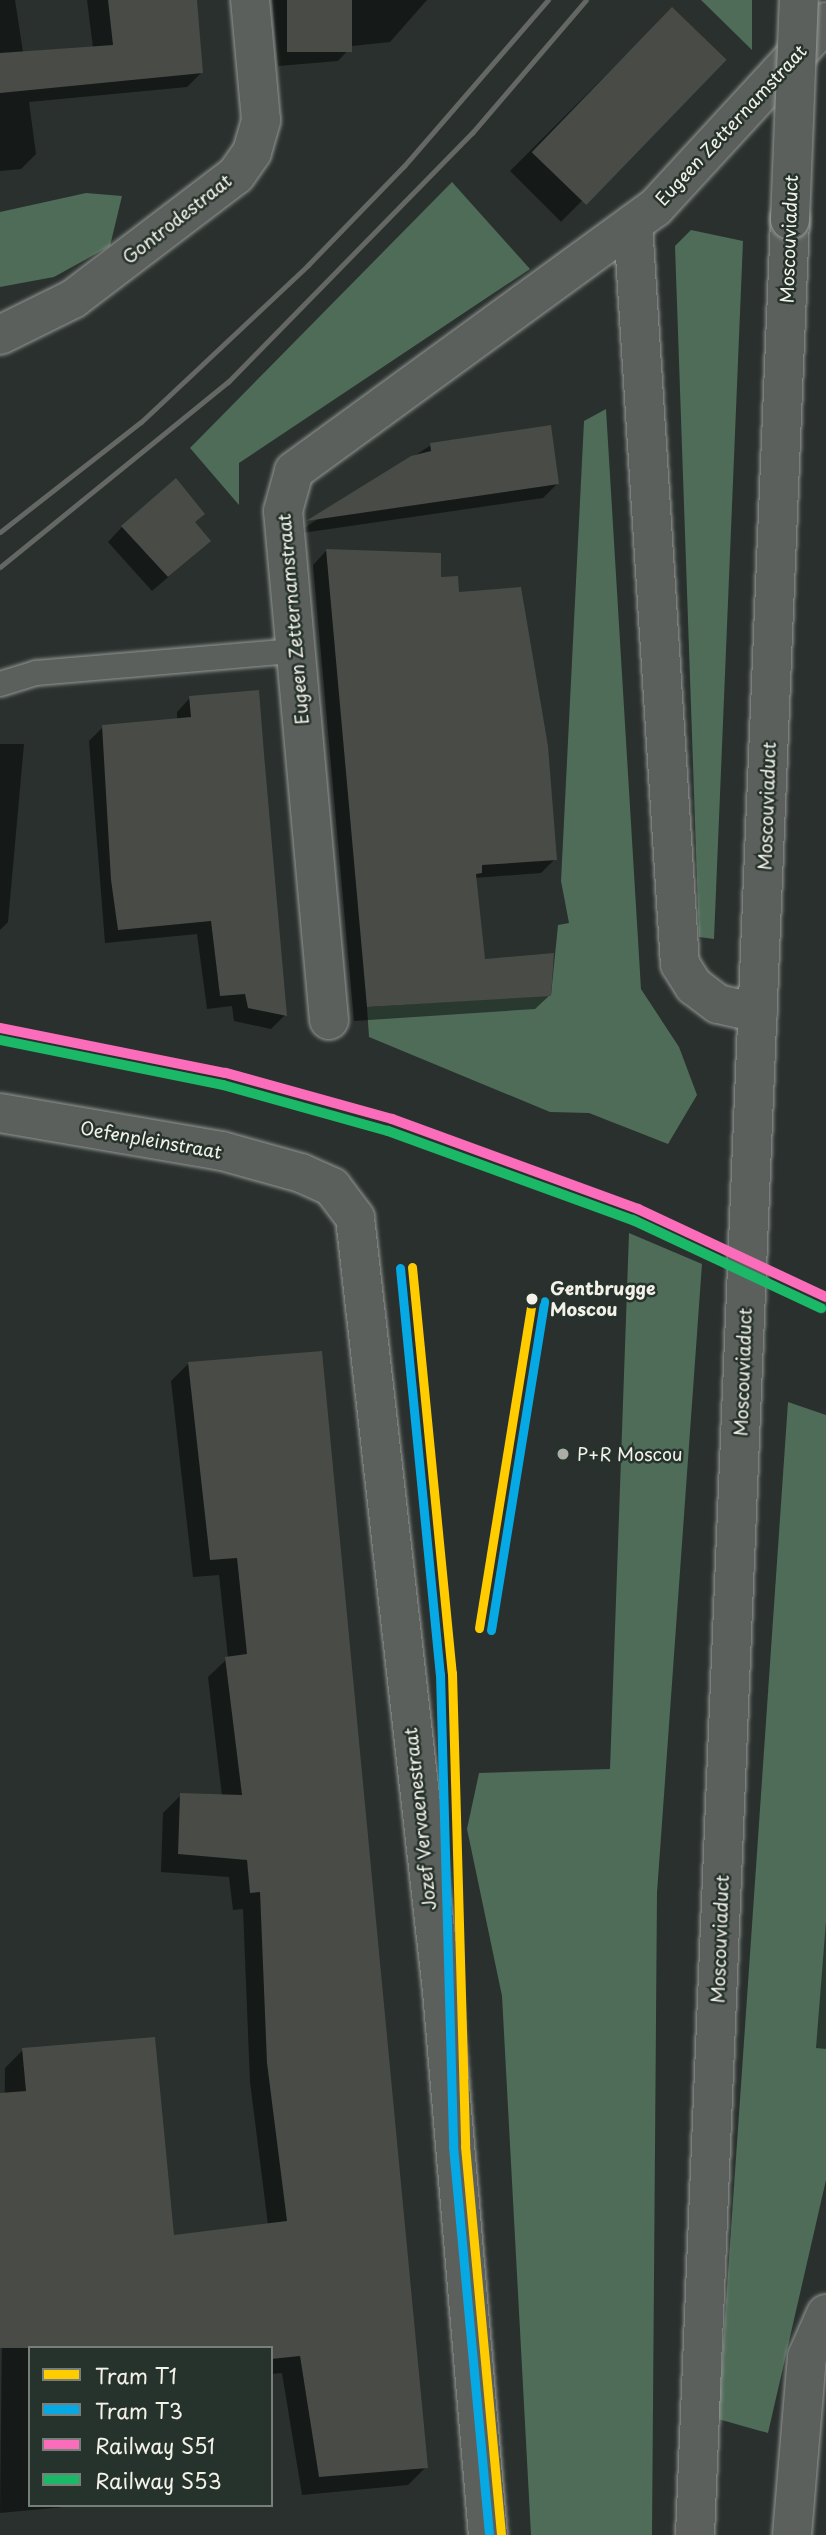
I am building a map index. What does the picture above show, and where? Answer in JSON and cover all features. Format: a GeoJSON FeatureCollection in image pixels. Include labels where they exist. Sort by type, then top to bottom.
{"type":"FeatureCollection","features":[{"type":"Feature","properties":{"kind":"street","name":"Gontrodestraat"},"geometry":{"type":"LineString","coordinates":[[0,335],[73,299],[236,175],[252,152],[261,120],[250,0]]}},
{"type":"Feature","properties":{"kind":"street","name":"Moscouviaduct"},"geometry":{"type":"LineString","coordinates":[[695,2535],[799,0]]}},
{"type":"Feature","properties":{"kind":"street","name":"Eugeen Zetternamstraat"},"geometry":{"type":"LineString","coordinates":[[328,1020],[283,511],[294,471],[655,208],[826,22]]}},
{"type":"Feature","properties":{"kind":"street"},"geometry":{"type":"LineString","coordinates":[[633,224],[680,964],[694,986],[718,1004],[758,1013]]}},
{"type":"Feature","properties":{"kind":"street","name":"Oefenpleinstraat"},"geometry":{"type":"LineString","coordinates":[[0,1113],[222,1152],[301,1173]]}},
{"type":"Feature","properties":{"kind":"street","name":"Jozef Vervaenestraat"},"geometry":{"type":"LineString","coordinates":[[301,1173],[332,1187],[355,1218],[362,1243],[442,1991],[488,2535]]}},
{"type":"Feature","properties":{"kind":"street"},"geometry":{"type":"LineString","coordinates":[[792,2535],[807,2357],[825,2309]]}},
{"type":"Feature","properties":{"kind":"lane"},"geometry":{"type":"LineString","coordinates":[[0,684],[36,673],[294,651]]}},
{"type":"Feature","properties":{"kind":"green space"},"geometry":{"type":"Polygon","coordinates":[[[701,0],[752,0],[752,50],[701,0]]]}},
{"type":"Feature","properties":{"kind":"green space"},"geometry":{"type":"Polygon","coordinates":[[[452,182],[530,269],[239,463],[239,505],[190,448],[452,182]]]}},
{"type":"Feature","properties":{"kind":"green space"},"geometry":{"type":"Polygon","coordinates":[[[86,193],[122,196],[110,246],[54,277],[0,287],[0,212],[86,193]]]}},
{"type":"Feature","properties":{"kind":"green space"},"geometry":{"type":"Polygon","coordinates":[[[691,230],[743,241],[714,939],[699,937],[675,246],[691,230]]]}},
{"type":"Feature","properties":{"kind":"green space"},"geometry":{"type":"Polygon","coordinates":[[[606,409],[641,989],[679,1047],[697,1095],[668,1144],[589,1113],[550,1112],[369,1037],[367,1007],[551,995],[558,925],[569,923],[561,881],[584,421],[606,409]]]}},
{"type":"Feature","properties":{"kind":"green space"},"geometry":{"type":"Polygon","coordinates":[[[629,1233],[702,1264],[657,1893],[652,2535],[531,2535],[502,1996],[467,1829],[479,1773],[610,1769],[629,1233]]]}},
{"type":"Feature","properties":{"kind":"green space"},"geometry":{"type":"Polygon","coordinates":[[[788,1402],[826,1415],[826,2180],[768,2433],[718,2419],[788,1402]]]}},
{"type":"Feature","properties":{"kind":"building"},"geometry":{"type":"Polygon","coordinates":[[[108,0],[197,0],[203,73],[0,93],[0,53],[113,45],[108,0]]]}},
{"type":"Feature","properties":{"kind":"building"},"geometry":{"type":"Polygon","coordinates":[[[287,0],[352,0],[352,52],[287,52],[287,0]]]}},
{"type":"Feature","properties":{"kind":"building"},"geometry":{"type":"Polygon","coordinates":[[[672,7],[727,60],[586,205],[532,152],[672,7]]]}},
{"type":"Feature","properties":{"kind":"building"},"geometry":{"type":"Polygon","coordinates":[[[551,425],[559,484],[306,521],[411,456],[431,451],[430,443],[551,425]]]}},
{"type":"Feature","properties":{"kind":"building"},"geometry":{"type":"Polygon","coordinates":[[[176,478],[205,514],[195,522],[211,541],[168,577],[121,526],[176,478]]]}},
{"type":"Feature","properties":{"kind":"building"},"geometry":{"type":"Polygon","coordinates":[[[326,549],[441,553],[441,577],[458,576],[459,592],[521,587],[548,746],[557,860],[482,865],[482,873],[476,874],[485,959],[554,953],[551,996],[367,1007],[326,549]]]}},
{"type":"Feature","properties":{"kind":"building"},"geometry":{"type":"Polygon","coordinates":[[[259,690],[287,1016],[248,1008],[245,994],[220,996],[211,921],[118,930],[111,880],[102,725],[191,717],[189,696],[259,690]]]}},
{"type":"Feature","properties":{"kind":"building"},"geometry":{"type":"Polygon","coordinates":[[[322,1351],[428,2468],[319,2477],[300,2356],[273,2359],[273,2346],[0,2348],[0,2093],[26,2091],[22,2048],[155,2037],[174,2235],[287,2221],[267,2063],[260,1892],[250,1893],[247,1860],[178,1854],[180,1793],[242,1795],[225,1657],[247,1654],[237,1558],[210,1560],[188,1362],[322,1351]]]}},
{"type":"Feature","properties":{"kind":"railway"},"geometry":{"type":"LineString","coordinates":[[0,532],[141,422],[308,265],[404,166],[548,0]]}},
{"type":"Feature","properties":{"kind":"railway"},"geometry":{"type":"LineString","coordinates":[[0,567],[228,382],[472,133],[586,0]]}},
{"type":"Feature","properties":{"kind":"tram line","name":"T1"},"geometry":{"type":"LineString","coordinates":[[412,1267],[452,1673],[465,2146],[501,2535]]}},
{"type":"Feature","properties":{"kind":"tram line","name":"T3"},"geometry":{"type":"LineString","coordinates":[[400,1268],[440,1674],[453,2146],[489,2535]]}},
{"type":"Feature","properties":{"kind":"tram line","name":"T1"},"geometry":{"type":"LineString","coordinates":[[479,1628],[532,1299]]}},
{"type":"Feature","properties":{"kind":"tram line","name":"T3"},"geometry":{"type":"LineString","coordinates":[[491,1630],[544,1301]]}},
{"type":"Feature","properties":{"kind":"rail line","name":"S51"},"geometry":{"type":"LineString","coordinates":[[0,1028],[226,1073],[392,1119],[638,1209],[826,1297]]}},
{"type":"Feature","properties":{"kind":"rail line","name":"S53"},"geometry":{"type":"LineString","coordinates":[[0,1040],[223,1085],[388,1131],[633,1220],[821,1308]]}},
{"type":"Feature","properties":{"kind":"place","name":"Gentbrugge Moscou"},"geometry":{"type":"Point","coordinates":[532,1299]}},
{"type":"Feature","properties":{"kind":"place","name":"P+R Moscou"},"geometry":{"type":"Point","coordinates":[563,1454]}}]}
